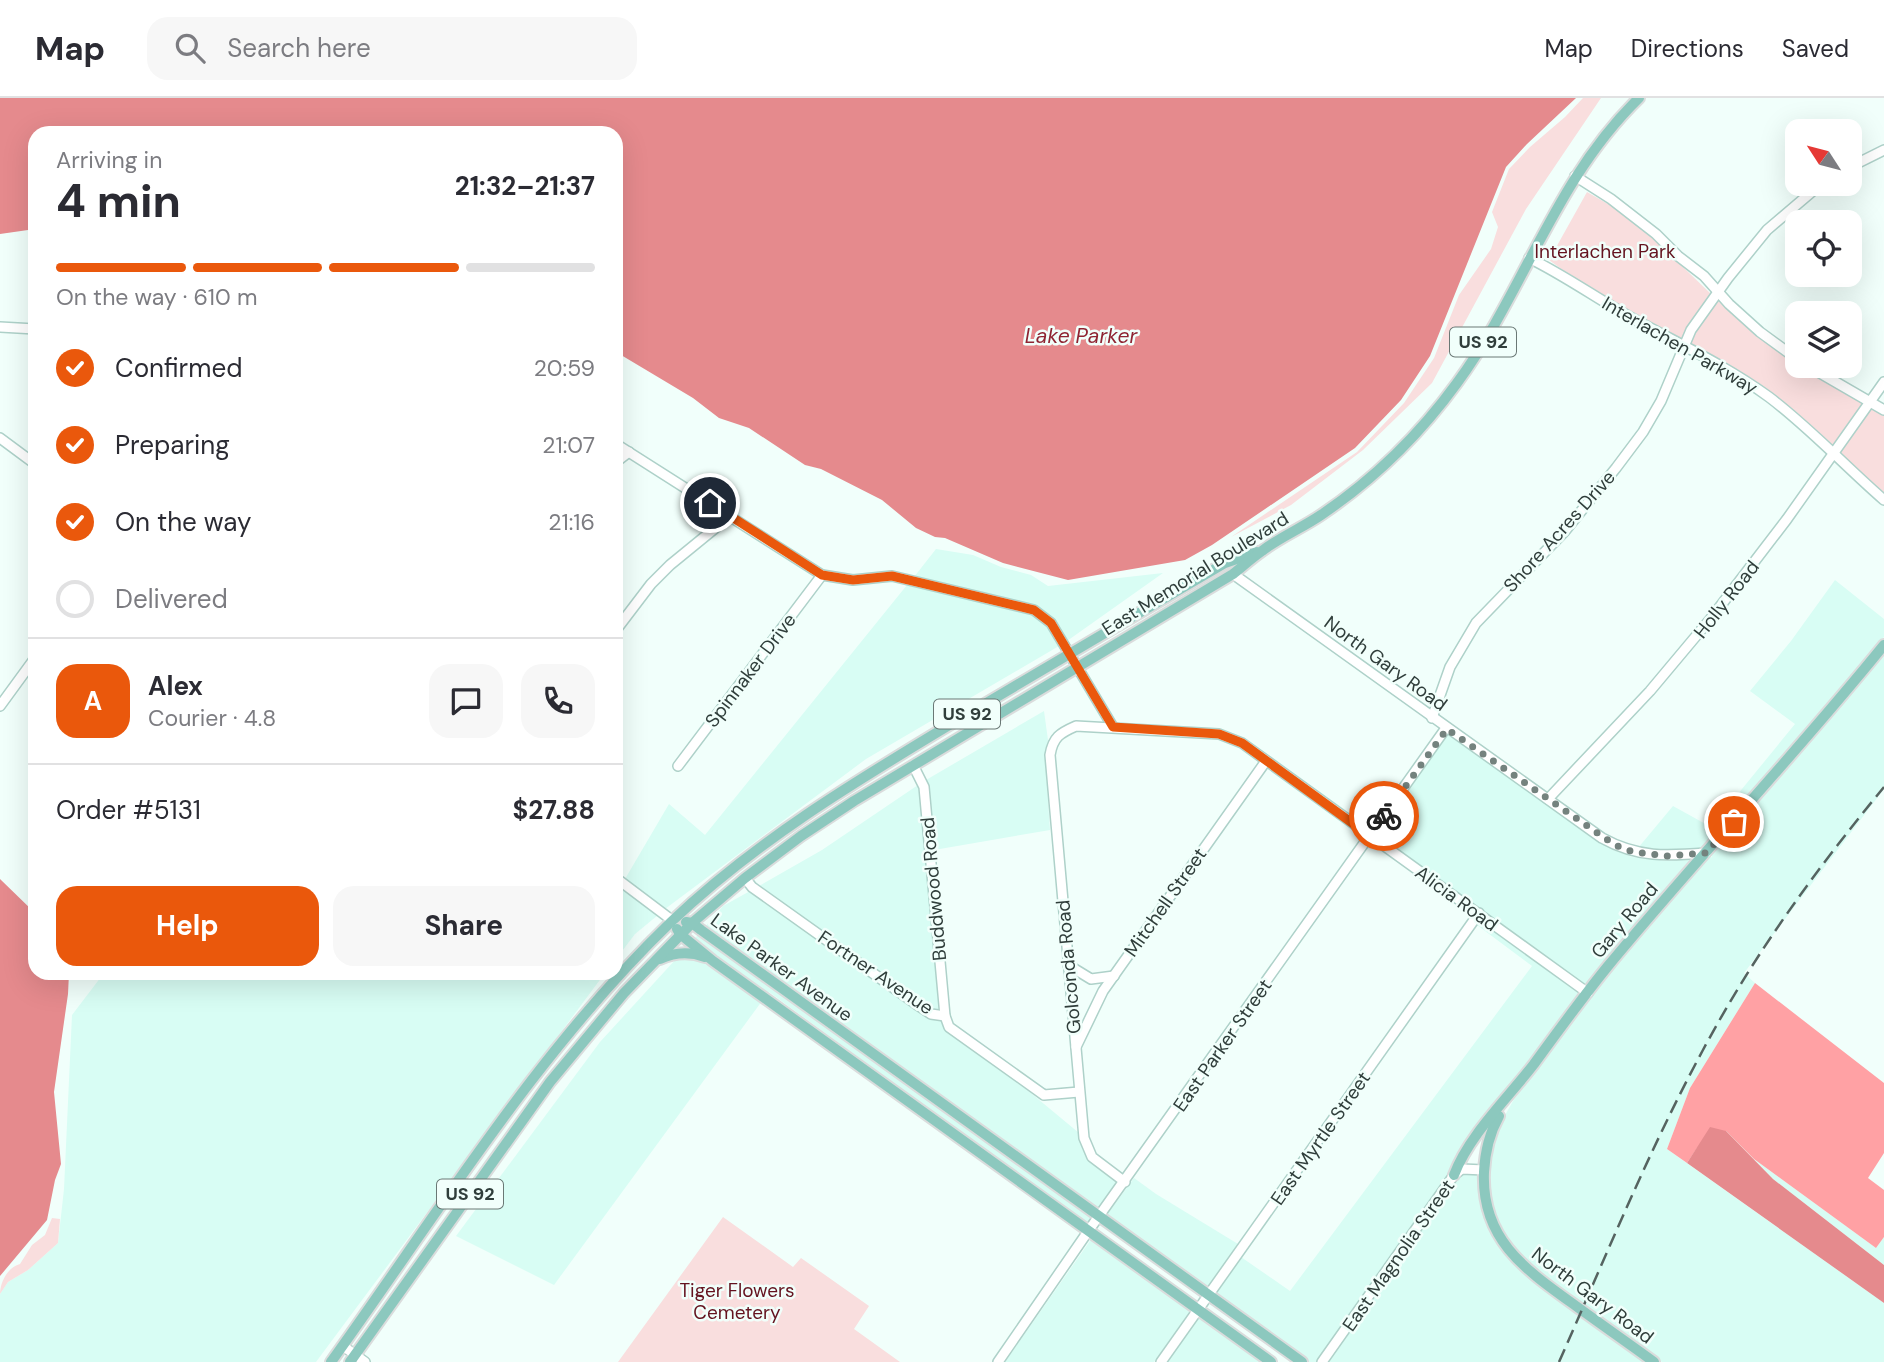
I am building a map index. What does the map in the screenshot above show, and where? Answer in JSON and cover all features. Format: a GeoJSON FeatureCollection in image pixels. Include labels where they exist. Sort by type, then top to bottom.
{"type":"FeatureCollection","features":[{"type":"Feature","properties":{"kind":"main road","name":"East Memorial Boulevard"},"geometry":{"type":"LineString","coordinates":[[352,1358],[564,1064],[651,964],[692,923],[745,878],[827,818],[1233,574],[1262,550],[1342,500],[1416,434],[1472,360],[1575,176],[1610,130],[1639,98]]}},
{"type":"Feature","properties":{"kind":"main road","name":"US 92"},"geometry":{"type":"LineString","coordinates":[[1251,554],[1262,550]]}},
{"type":"Feature","properties":{"kind":"main road","name":"East Memorial Boulevard"},"geometry":{"type":"LineString","coordinates":[[623,973],[673,921],[755,851],[822,802],[1225,563],[1251,554]]}},
{"type":"Feature","properties":{"kind":"main road"},"geometry":{"type":"LineString","coordinates":[[1233,574],[1237,564],[1251,554]]}},
{"type":"Feature","properties":{"kind":"main road","name":"Gary Road"},"geometry":{"type":"LineString","coordinates":[[1508,1098],[1646,921],[1770,782],[1884,645]]}},
{"type":"Feature","properties":{"kind":"main road","name":"Lake Parker Avenue"},"geometry":{"type":"LineString","coordinates":[[673,921],[692,923],[1302,1362]]}},
{"type":"Feature","properties":{"kind":"main road","name":"Lake Parker Avenue"},"geometry":{"type":"LineString","coordinates":[[673,921],[680,934],[713,961],[1271,1362]]}},
{"type":"Feature","properties":{"kind":"main road"},"geometry":{"type":"LineString","coordinates":[[651,964],[669,955],[685,952],[713,961]]}},
{"type":"Feature","properties":{"kind":"main road","name":"East Memorial Boulevard"},"geometry":{"type":"LineString","coordinates":[[331,1362],[536,1074],[588,1010],[617,980]]}},
{"type":"Feature","properties":{"kind":"main road"},"geometry":{"type":"LineString","coordinates":[[1454,1175],[1463,1156],[1508,1098]]}},
{"type":"Feature","properties":{"kind":"main road","name":"North Gary Road"},"geometry":{"type":"LineString","coordinates":[[1508,1098],[1491,1131],[1484,1170],[1486,1202],[1493,1226],[1518,1262],[1533,1275],[1654,1362]]}},
{"type":"Feature","properties":{"kind":"main road"},"geometry":{"type":"LineString","coordinates":[[484,1174],[482,1164],[492,1135]]}},
{"type":"Feature","properties":{"kind":"street"},"geometry":{"type":"LineString","coordinates":[[1862,161],[1884,150]]}},
{"type":"Feature","properties":{"kind":"street"},"geometry":{"type":"LineString","coordinates":[[1575,176],[1611,199],[1656,234],[1760,331],[1785,350]]}},
{"type":"Feature","properties":{"kind":"street","name":"Shore Acres Drive"},"geometry":{"type":"LineString","coordinates":[[1432,718],[1450,667],[1467,635],[1487,610],[1565,531],[1616,468],[1643,432],[1661,401],[1691,330],[1767,230],[1807,196]]}},
{"type":"Feature","properties":{"kind":"street","name":"Interlachen Parkway"},"geometry":{"type":"LineString","coordinates":[[1529,258],[1737,375],[1835,452],[1884,500]]}},
{"type":"Feature","properties":{"kind":"street"},"geometry":{"type":"LineString","coordinates":[[0,327],[28,329]]}},
{"type":"Feature","properties":{"kind":"street"},"geometry":{"type":"LineString","coordinates":[[1828,378],[1884,410]]}},
{"type":"Feature","properties":{"kind":"street","name":"Holly Road"},"geometry":{"type":"LineString","coordinates":[[1548,799],[1613,732],[1696,637],[1749,570],[1884,382]]}},
{"type":"Feature","properties":{"kind":"street"},"geometry":{"type":"LineString","coordinates":[[0,438],[28,458]]}},
{"type":"Feature","properties":{"kind":"street"},"geometry":{"type":"LineString","coordinates":[[623,448],[822,575],[853,580],[892,576],[1034,610],[1051,623],[1113,727]]}},
{"type":"Feature","properties":{"kind":"street"},"geometry":{"type":"LineString","coordinates":[[623,457],[629,452]]}},
{"type":"Feature","properties":{"kind":"street"},"geometry":{"type":"LineString","coordinates":[[623,620],[670,565],[730,516]]}},
{"type":"Feature","properties":{"kind":"street","name":"North Gary Road"},"geometry":{"type":"LineString","coordinates":[[1233,574],[1602,838],[1633,852],[1667,856],[1706,853]]}},
{"type":"Feature","properties":{"kind":"street","name":"Spinnaker Drive"},"geometry":{"type":"LineString","coordinates":[[678,766],[822,575]]}},
{"type":"Feature","properties":{"kind":"street"},"geometry":{"type":"LineString","coordinates":[[0,706],[28,668]]}},
{"type":"Feature","properties":{"kind":"street","name":"Alicia Road"},"geometry":{"type":"LineString","coordinates":[[1057,736],[1076,726],[1113,727],[1219,734],[1242,743],[1588,993]]}},
{"type":"Feature","properties":{"kind":"street","name":"East Parker Street"},"geometry":{"type":"LineString","coordinates":[[999,1362],[1088,1230],[1125,1182],[1447,729]]}},
{"type":"Feature","properties":{"kind":"street","name":"Golconda Road"},"geometry":{"type":"LineString","coordinates":[[1057,736],[1051,745],[1050,755],[1079,1093],[1087,1148],[1092,1157],[1125,1182]]}},
{"type":"Feature","properties":{"kind":"street","name":"Mitchell Street"},"geometry":{"type":"LineString","coordinates":[[1075,1049],[1103,990],[1266,761]]}},
{"type":"Feature","properties":{"kind":"street","name":"Buddwood Road"},"geometry":{"type":"LineString","coordinates":[[913,765],[924,787],[945,1016]]}},
{"type":"Feature","properties":{"kind":"street","name":"Fortner Avenue"},"geometry":{"type":"LineString","coordinates":[[745,878],[752,887],[919,1006],[931,1014],[945,1016],[949,1027],[1039,1093],[1079,1093]]}},
{"type":"Feature","properties":{"kind":"street"},"geometry":{"type":"LineString","coordinates":[[623,883],[673,921]]}},
{"type":"Feature","properties":{"kind":"street","name":"East Myrtle Street"},"geometry":{"type":"LineString","coordinates":[[1161,1362],[1479,914]]}},
{"type":"Feature","properties":{"kind":"street"},"geometry":{"type":"LineString","coordinates":[[1068,965],[1091,979],[1114,976]]}},
{"type":"Feature","properties":{"kind":"street","name":"East Magnolia Street"},"geometry":{"type":"LineString","coordinates":[[1322,1362],[1454,1175],[1462,1168],[1484,1170]]}},
{"type":"Feature","properties":{"kind":"street"},"geometry":{"type":"LineString","coordinates":[[343,1346],[352,1358],[365,1362]]}},
{"type":"Feature","properties":{"kind":"shaded area"},"geometry":{"type":"Polygon","coordinates":[[[936,549],[973,555],[1001,567],[1031,575],[1048,586],[1163,573],[1067,641],[1056,621],[1036,606],[914,577],[936,549]]]}},
{"type":"Feature","properties":{"kind":"shaded area"},"geometry":{"type":"Polygon","coordinates":[[[1835,580],[1884,619],[1884,637],[1703,848],[1667,851],[1638,848],[1673,806],[1711,827],[1795,724],[1750,691],[1791,641],[1835,580]]]}},
{"type":"Feature","properties":{"kind":"shaded area"},"geometry":{"type":"Polygon","coordinates":[[[907,585],[1032,615],[1048,626],[1059,646],[866,759],[665,909],[625,879],[669,804],[705,835],[907,585]]]}},
{"type":"Feature","properties":{"kind":"shaded area"},"geometry":{"type":"Polygon","coordinates":[[[1884,653],[1884,789],[1744,973],[1755,983],[1690,1088],[1667,1149],[1884,1303],[1884,1362],[1662,1362],[1536,1272],[1509,1243],[1498,1224],[1491,1202],[1490,1160],[1495,1133],[1513,1101],[1609,972],[1674,896],[1712,857],[1884,653]]]}},
{"type":"Feature","properties":{"kind":"shaded area"},"geometry":{"type":"Polygon","coordinates":[[[1044,711],[1048,740],[1045,755],[1050,830],[934,850],[929,787],[926,780],[1044,711]]]}},
{"type":"Feature","properties":{"kind":"shaded area"},"geometry":{"type":"Polygon","coordinates":[[[1448,735],[1613,850],[1632,857],[1667,861],[1694,859],[1586,986],[1377,835],[1448,735]]]}},
{"type":"Feature","properties":{"kind":"shaded area"},"geometry":{"type":"Polygon","coordinates":[[[918,785],[939,1010],[921,1003],[759,886],[822,850],[918,785]]]}},
{"type":"Feature","properties":{"kind":"shaded area"},"geometry":{"type":"Polygon","coordinates":[[[623,889],[658,915],[635,934],[623,950],[623,889]]]}},
{"type":"Feature","properties":{"kind":"shaded area"},"geometry":{"type":"Polygon","coordinates":[[[750,891],[928,1018],[941,1020],[946,1030],[954,1037],[1026,1089],[1079,1133],[1082,1149],[1088,1159],[1118,1183],[1098,1210],[705,927],[723,906],[750,891]]]}},
{"type":"Feature","properties":{"kind":"shaded area"},"geometry":{"type":"Polygon","coordinates":[[[1480,920],[1581,993],[1480,1123],[1456,1157],[1448,1175],[1316,1362],[1309,1362],[1215,1295],[1241,1257],[1290,1291],[1532,966],[1477,925],[1480,920]]]}},
{"type":"Feature","properties":{"kind":"shaded area"},"geometry":{"type":"Polygon","coordinates":[[[699,934],[1092,1217],[1087,1224],[769,992],[767,994],[719,959],[694,939],[699,934]]]}},
{"type":"Feature","properties":{"kind":"shaded area"},"geometry":{"type":"Polygon","coordinates":[[[686,957],[711,965],[762,1001],[554,1285],[456,1236],[600,1042],[676,959],[686,957]]]}},
{"type":"Feature","properties":{"kind":"shaded area"},"geometry":{"type":"Polygon","coordinates":[[[99,980],[600,980],[316,1362],[0,1362],[0,1294],[8,1282],[28,1270],[58,1243],[64,1189],[72,1015],[99,980]]]}},
{"type":"Feature","properties":{"kind":"shaded area"},"geometry":{"type":"Polygon","coordinates":[[[1755,983],[1884,1083],[1884,1153],[1868,1178],[1884,1190],[1884,1237],[1876,1248],[1754,1159],[1726,1131],[1697,1148],[1687,1163],[1667,1149],[1690,1088],[1755,983]]]}},
{"type":"Feature","properties":{"kind":"shaded area"},"geometry":{"type":"Polygon","coordinates":[[[1754,1159],[1876,1248],[1884,1237],[1884,1265],[1773,1179],[1754,1159]]]}},
{"type":"Feature","properties":{"kind":"shaded area"},"geometry":{"type":"Polygon","coordinates":[[[1464,1173],[1479,1174],[1481,1203],[1489,1227],[1515,1265],[1530,1279],[1646,1362],[1329,1362],[1464,1173]]]}},
{"type":"Feature","properties":{"kind":"shaded area"},"geometry":{"type":"Polygon","coordinates":[[[1134,1178],[1238,1244],[1207,1289],[1106,1216],[1134,1178]]]}},
{"type":"Feature","properties":{"kind":"shaded area"},"geometry":{"type":"Polygon","coordinates":[[[1092,1238],[1191,1310],[1154,1362],[1005,1362],[1092,1238]]]}},
{"type":"Feature","properties":{"kind":"shaded area"},"geometry":{"type":"Polygon","coordinates":[[[1200,1316],[1263,1362],[1167,1362],[1200,1316]]]}},
{"type":"Feature","properties":{"kind":"green space"},"geometry":{"type":"Polygon","coordinates":[[[1583,98],[1601,98],[1526,209],[1432,383],[1363,450],[1291,505],[1231,537],[1357,452],[1404,403],[1434,358],[1459,295],[1491,249],[1498,227],[1492,212],[1509,169],[1583,98]]]}},
{"type":"Feature","properties":{"kind":"green space","name":"Interlachen Park"},"geometry":{"type":"Polygon","coordinates":[[[1587,192],[1622,212],[1736,318],[1785,354],[1785,378],[1821,378],[1884,416],[1884,496],[1772,397],[1718,359],[1629,313],[1549,260],[1587,192]]]}},
{"type":"Feature","properties":{"kind":"green space","name":"Tiger Flowers Cemetery"},"geometry":{"type":"Polygon","coordinates":[[[723,1217],[793,1267],[801,1258],[869,1306],[854,1329],[900,1362],[618,1362],[723,1217]]]}},
{"type":"Feature","properties":{"kind":"green space"},"geometry":{"type":"Polygon","coordinates":[[[52,1218],[60,1219],[58,1243],[28,1270],[8,1282],[0,1294],[6,1276],[12,1268],[20,1264],[32,1245],[45,1235],[52,1218]]]}},
{"type":"Feature","properties":{"kind":"water","name":"Lake Parker"},"geometry":{"type":"Polygon","coordinates":[[[0,98],[1576,98],[1506,167],[1430,356],[1401,400],[1355,448],[1212,545],[1185,560],[1068,580],[1003,563],[916,528],[882,500],[821,469],[805,465],[749,428],[719,418],[693,398],[623,356],[623,126],[28,126],[28,230],[0,234],[0,98]]]}},
{"type":"Feature","properties":{"kind":"water"},"geometry":{"type":"Polygon","coordinates":[[[0,879],[28,906],[28,980],[69,980],[54,1092],[61,1164],[47,1220],[0,1276],[0,879]]]}},
{"type":"Feature","properties":{"kind":"water"},"geometry":{"type":"Polygon","coordinates":[[[1710,1127],[1726,1131],[1773,1179],[1884,1265],[1884,1303],[1687,1163],[1710,1127]]]}},
{"type":"Feature","properties":{"kind":"railway"},"geometry":{"type":"LineString","coordinates":[[1559,1362],[1655,1146],[1719,1021],[1796,901],[1884,787]]}},
{"type":"Feature","properties":{"kind":"way so far"},"geometry":{"type":"LineString","coordinates":[[1384,816],[1447,729],[1602,838],[1633,852],[1667,856],[1706,853],[1734,822]]}},
{"type":"Feature","properties":{"kind":"route"},"geometry":{"type":"LineString","coordinates":[[710,503],[822,575],[853,580],[892,576],[1034,610],[1051,623],[1113,727],[1231,737],[1370,836],[1384,816]]}}]}
